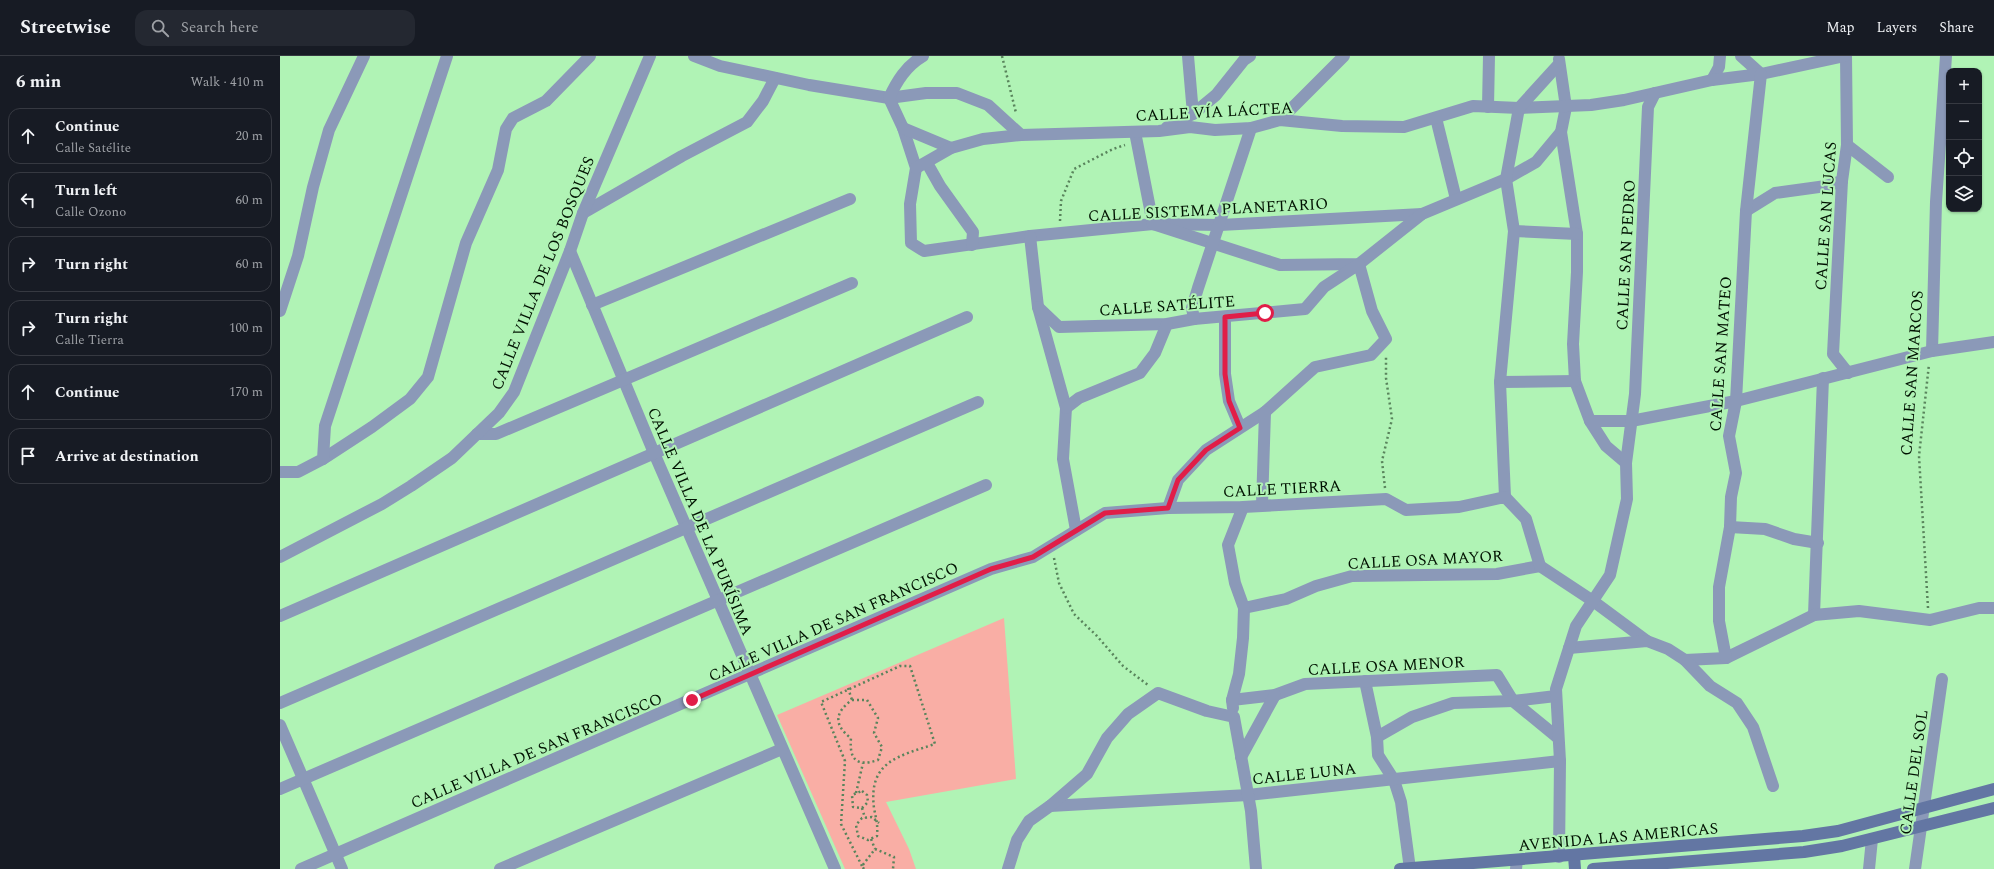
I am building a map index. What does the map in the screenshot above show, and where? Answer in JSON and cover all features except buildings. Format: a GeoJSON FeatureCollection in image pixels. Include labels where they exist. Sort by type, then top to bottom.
{"type":"FeatureCollection","features":[{"type":"Feature","properties":{"kind":"street"},"geometry":{"type":"LineString","coordinates":[[280,311],[298,256],[313,187],[329,130],[364,56]]}},
{"type":"Feature","properties":{"kind":"street"},"geometry":{"type":"LineString","coordinates":[[323,458],[325,426],[447,56]]}},
{"type":"Feature","properties":{"kind":"street"},"geometry":{"type":"LineString","coordinates":[[280,472],[298,472],[372,427],[410,399],[428,377],[466,243],[498,170],[506,129],[513,118],[546,101],[590,56]]}},
{"type":"Feature","properties":{"kind":"street","name":"CALLE VILLA DE LOS BOSQUES"},"geometry":{"type":"LineString","coordinates":[[280,557],[382,504],[411,486],[452,458],[499,413],[514,392],[570,251],[583,213],[650,56]]}},
{"type":"Feature","properties":{"kind":"street"},"geometry":{"type":"LineString","coordinates":[[694,56],[720,66],[775,78],[889,98],[926,93],[958,93],[988,106],[1021,135]]}},
{"type":"Feature","properties":{"kind":"street"},"geometry":{"type":"LineString","coordinates":[[889,98],[898,79],[915,60],[923,56]]}},
{"type":"Feature","properties":{"kind":"street"},"geometry":{"type":"LineString","coordinates":[[1188,56],[1193,114]]}},
{"type":"Feature","properties":{"kind":"street"},"geometry":{"type":"LineString","coordinates":[[1159,131],[1193,114],[1216,95],[1244,60],[1250,56]]}},
{"type":"Feature","properties":{"kind":"street"},"geometry":{"type":"LineString","coordinates":[[1280,120],[1344,56]]}},
{"type":"Feature","properties":{"kind":"street"},"geometry":{"type":"LineString","coordinates":[[1488,107],[1489,56]]}},
{"type":"Feature","properties":{"kind":"street"},"geometry":{"type":"LineString","coordinates":[[1712,80],[1719,67],[1720,56]]}},
{"type":"Feature","properties":{"kind":"street"},"geometry":{"type":"LineString","coordinates":[[1741,56],[1761,74]]}},
{"type":"Feature","properties":{"kind":"street","name":"CALLE VÍA LÁCTEA"},"geometry":{"type":"LineString","coordinates":[[922,166],[951,148],[983,139],[1021,135],[1136,137],[1159,131],[1190,127],[1215,130],[1252,128],[1280,120],[1342,126],[1404,127],[1473,106],[1519,108],[1542,106],[1566,107],[1624,100],[1712,80],[1761,74],[1845,56]]}},
{"type":"Feature","properties":{"kind":"street","name":"CALLE SAN LUCAS"},"geometry":{"type":"LineString","coordinates":[[1845,56],[1847,145],[1842,181],[1833,354],[1848,373]]}},
{"type":"Feature","properties":{"kind":"street","name":"CALLE SAN MARCOS"},"geometry":{"type":"LineString","coordinates":[[1932,351],[1936,202],[1946,56]]}},
{"type":"Feature","properties":{"kind":"street"},"geometry":{"type":"LineString","coordinates":[[1559,60],[1566,107],[1561,132],[1577,234],[1578,272],[1573,344],[1575,382],[1590,421],[1606,446],[1626,463]]}},
{"type":"Feature","properties":{"kind":"street"},"geometry":{"type":"LineString","coordinates":[[1559,60],[1519,108],[1506,179],[1514,231],[1500,382],[1505,497],[1526,519],[1540,566],[1648,640],[1668,649],[1685,660],[1710,686],[1737,703],[1753,726],[1773,786]]}},
{"type":"Feature","properties":{"kind":"street","name":"CALLE SAN MATEO"},"geometry":{"type":"LineString","coordinates":[[1726,658],[1719,621],[1719,587],[1730,527],[1731,496],[1736,473],[1729,436],[1736,401],[1746,211],[1761,74]]}},
{"type":"Feature","properties":{"kind":"street"},"geometry":{"type":"LineString","coordinates":[[583,213],[682,156],[747,122],[763,101],[775,78]]}},
{"type":"Feature","properties":{"kind":"street","name":"CALLE SAN PEDRO"},"geometry":{"type":"LineString","coordinates":[[1559,856],[1560,762],[1557,737],[1556,689],[1576,626],[1610,575],[1627,499],[1626,463],[1634,394],[1648,107],[1655,93]]}},
{"type":"Feature","properties":{"kind":"street"},"geometry":{"type":"LineString","coordinates":[[889,98],[922,166],[940,186],[973,232],[972,245]]}},
{"type":"Feature","properties":{"kind":"street"},"geometry":{"type":"LineString","coordinates":[[1436,118],[1456,199]]}},
{"type":"Feature","properties":{"kind":"street"},"geometry":{"type":"LineString","coordinates":[[903,128],[951,148]]}},
{"type":"Feature","properties":{"kind":"street"},"geometry":{"type":"LineString","coordinates":[[1194,319],[1192,308],[1212,244],[1220,225],[1252,128]]}},
{"type":"Feature","properties":{"kind":"street"},"geometry":{"type":"LineString","coordinates":[[1136,137],[1153,224],[1280,265],[1359,264],[1422,214],[1506,179],[1536,162],[1561,132]]}},
{"type":"Feature","properties":{"kind":"street"},"geometry":{"type":"LineString","coordinates":[[1847,145],[1888,177]]}},
{"type":"Feature","properties":{"kind":"street","name":"CALLE SISTEMA PLANETARIO"},"geometry":{"type":"LineString","coordinates":[[922,166],[910,204],[911,243],[924,251],[1030,236],[1153,224],[1220,225],[1422,214]]}},
{"type":"Feature","properties":{"kind":"street"},"geometry":{"type":"LineString","coordinates":[[1746,211],[1775,193],[1826,186],[1842,181]]}},
{"type":"Feature","properties":{"kind":"street"},"geometry":{"type":"LineString","coordinates":[[592,305],[850,199]]}},
{"type":"Feature","properties":{"kind":"street"},"geometry":{"type":"LineString","coordinates":[[1514,231],[1577,234]]}},
{"type":"Feature","properties":{"kind":"street"},"geometry":{"type":"LineString","coordinates":[[1030,236],[1038,307],[1066,408],[1063,459],[1076,530]]}},
{"type":"Feature","properties":{"kind":"street","name":"CALLE VILLA DE LA PURÍSIMA"},"geometry":{"type":"LineString","coordinates":[[570,251],[654,453],[835,869]]}},
{"type":"Feature","properties":{"kind":"street"},"geometry":{"type":"LineString","coordinates":[[1168,508],[1178,480],[1206,450],[1265,412],[1315,368],[1370,355],[1386,339],[1372,311],[1359,264]]}},
{"type":"Feature","properties":{"kind":"street","name":"CALLE SATÉLITE"},"geometry":{"type":"LineString","coordinates":[[1038,307],[1059,327],[1167,324],[1194,319],[1305,309],[1324,287],[1359,264]]}},
{"type":"Feature","properties":{"kind":"street"},"geometry":{"type":"LineString","coordinates":[[477,434],[496,434],[852,282]]}},
{"type":"Feature","properties":{"kind":"street"},"geometry":{"type":"LineString","coordinates":[[1225,317],[1225,374],[1229,401],[1240,428]]}},
{"type":"Feature","properties":{"kind":"street"},"geometry":{"type":"LineString","coordinates":[[280,616],[967,318]]}},
{"type":"Feature","properties":{"kind":"street"},"geometry":{"type":"LineString","coordinates":[[1066,408],[1079,398],[1140,373],[1155,353],[1167,324]]}},
{"type":"Feature","properties":{"kind":"street"},"geometry":{"type":"LineString","coordinates":[[1590,421],[1631,421],[1736,401],[1932,351],[1994,342]]}},
{"type":"Feature","properties":{"kind":"street"},"geometry":{"type":"LineString","coordinates":[[1814,615],[1818,543],[1823,378]]}},
{"type":"Feature","properties":{"kind":"street"},"geometry":{"type":"LineString","coordinates":[[1500,382],[1575,382]]}},
{"type":"Feature","properties":{"kind":"street"},"geometry":{"type":"LineString","coordinates":[[280,703],[978,402]]}},
{"type":"Feature","properties":{"kind":"street"},"geometry":{"type":"LineString","coordinates":[[1262,505],[1265,412]]}},
{"type":"Feature","properties":{"kind":"street"},"geometry":{"type":"LineString","coordinates":[[280,789],[986,484]]}},
{"type":"Feature","properties":{"kind":"street"},"geometry":{"type":"LineString","coordinates":[[1386,499],[1406,510],[1459,507],[1505,497]]}},
{"type":"Feature","properties":{"kind":"street","name":"CALLE TIERRA"},"geometry":{"type":"LineString","coordinates":[[991,569],[1033,557],[1055,546],[1076,530],[1105,513],[1168,508],[1244,507],[1386,499]]}},
{"type":"Feature","properties":{"kind":"street"},"geometry":{"type":"LineString","coordinates":[[1244,507],[1228,545],[1235,583],[1244,608],[1243,638],[1239,674],[1232,700],[1248,795],[1256,869]]}},
{"type":"Feature","properties":{"kind":"street"},"geometry":{"type":"LineString","coordinates":[[1730,527],[1765,529],[1794,539],[1818,543]]}},
{"type":"Feature","properties":{"kind":"street","name":"CALLE OSA MAYOR"},"geometry":{"type":"LineString","coordinates":[[1244,608],[1286,599],[1316,586],[1352,576],[1497,574],[1540,566]]}},
{"type":"Feature","properties":{"kind":"street","name":"CALLE VILLA DE SAN FRANCISCO"},"geometry":{"type":"LineString","coordinates":[[300,869],[750,675],[991,569]]}},
{"type":"Feature","properties":{"kind":"street"},"geometry":{"type":"LineString","coordinates":[[1685,660],[1726,658],[1814,615],[1859,611],[1930,620],[1979,608],[1994,608]]}},
{"type":"Feature","properties":{"kind":"street"},"geometry":{"type":"LineString","coordinates":[[1569,648],[1648,640]]}},
{"type":"Feature","properties":{"kind":"street","name":"CALLE OSA MENOR"},"geometry":{"type":"LineString","coordinates":[[1232,700],[1275,695],[1305,684],[1497,675],[1513,701]]}},
{"type":"Feature","properties":{"kind":"street","name":"CALLE DEL SOL"},"geometry":{"type":"LineString","coordinates":[[1915,869],[1942,679]]}},
{"type":"Feature","properties":{"kind":"street"},"geometry":{"type":"LineString","coordinates":[[1365,681],[1377,737],[1378,755],[1394,780],[1401,802],[1406,869]]}},
{"type":"Feature","properties":{"kind":"street"},"geometry":{"type":"LineString","coordinates":[[1008,869],[1017,840],[1029,821],[1050,806],[1087,774],[1107,738],[1128,714],[1158,693],[1207,711],[1234,717]]}},
{"type":"Feature","properties":{"kind":"street"},"geometry":{"type":"LineString","coordinates":[[1241,757],[1275,695]]}},
{"type":"Feature","properties":{"kind":"street"},"geometry":{"type":"LineString","coordinates":[[1377,737],[1412,718],[1453,703],[1513,701],[1556,696]]}},
{"type":"Feature","properties":{"kind":"street"},"geometry":{"type":"LineString","coordinates":[[1513,701],[1557,737]]}},
{"type":"Feature","properties":{"kind":"street"},"geometry":{"type":"LineString","coordinates":[[280,725],[342,869]]}},
{"type":"Feature","properties":{"kind":"street"},"geometry":{"type":"LineString","coordinates":[[500,869],[782,749]]}},
{"type":"Feature","properties":{"kind":"street","name":"CALLE LUNA"},"geometry":{"type":"LineString","coordinates":[[1050,806],[1248,795],[1560,762]]}},
{"type":"Feature","properties":{"kind":"street","name":"AVENIDA LAS AMERICAS"},"geometry":{"type":"LineString","coordinates":[[1406,869],[1517,864],[1559,856],[1574,856],[1803,836],[1838,831],[1994,789]]}},
{"type":"Feature","properties":{"kind":"street","name":"AVENIDA LAS AMERICAS"},"geometry":{"type":"LineString","coordinates":[[1593,869],[1804,852],[1842,846],[1994,808]]}},
{"type":"Feature","properties":{"kind":"street"},"geometry":{"type":"LineString","coordinates":[[1869,869],[1872,839]]}},
{"type":"Feature","properties":{"kind":"street"},"geometry":{"type":"LineString","coordinates":[[1574,856],[1575,869]]}},
{"type":"Feature","properties":{"kind":"path"},"geometry":{"type":"LineString","coordinates":[[1002,56],[1021,135]]}},
{"type":"Feature","properties":{"kind":"path"},"geometry":{"type":"LineString","coordinates":[[1059,233],[1061,202],[1074,169],[1136,137]]}},
{"type":"Feature","properties":{"kind":"path"},"geometry":{"type":"LineString","coordinates":[[1386,339],[1386,378],[1392,419],[1382,461],[1386,499]]}},
{"type":"Feature","properties":{"kind":"path","name":"CALLE SAN MARCOS"},"geometry":{"type":"LineString","coordinates":[[1930,620],[1926,581],[1919,456],[1926,374],[1932,351]]}},
{"type":"Feature","properties":{"kind":"path"},"geometry":{"type":"LineString","coordinates":[[1055,546],[1053,550],[1059,583],[1074,614],[1097,636],[1123,666],[1158,693]]}},
{"type":"Feature","properties":{"kind":"path"},"geometry":{"type":"LineString","coordinates":[[875,849],[863,867],[841,824],[846,777],[845,761],[821,702],[848,688],[900,666],[910,666],[935,744],[897,757],[880,769],[874,788],[874,809],[879,823],[877,836],[868,840],[858,836],[856,825],[862,818],[872,817],[879,823]]}},
{"type":"Feature","properties":{"kind":"path"},"geometry":{"type":"LineString","coordinates":[[848,688],[852,700]]}},
{"type":"Feature","properties":{"kind":"path"},"geometry":{"type":"LineString","coordinates":[[852,700],[867,700],[878,718],[874,733],[882,747],[878,760],[863,763],[854,758],[850,748],[851,738],[842,731],[838,718],[843,707],[852,700]]}},
{"type":"Feature","properties":{"kind":"path"},"geometry":{"type":"LineString","coordinates":[[856,793],[863,763]]}},
{"type":"Feature","properties":{"kind":"path"},"geometry":{"type":"LineString","coordinates":[[862,791],[867,795],[868,802],[862,808],[853,807],[852,795],[862,791]]}},
{"type":"Feature","properties":{"kind":"path"},"geometry":{"type":"LineString","coordinates":[[862,808],[865,818]]}},
{"type":"Feature","properties":{"kind":"path"},"geometry":{"type":"LineString","coordinates":[[871,839],[875,849],[894,857],[893,869]]}},
{"type":"Feature","properties":{"kind":"shaded area"},"geometry":{"type":"Polygon","coordinates":[[[1004,618],[1016,779],[886,802],[909,849],[916,869],[845,869],[777,715],[1004,618]]]}},
{"type":"Feature","properties":{"kind":"route"},"geometry":{"type":"LineString","coordinates":[[692,700],[991,569],[1033,557],[1055,546],[1076,530],[1105,513],[1168,508],[1178,480],[1206,450],[1240,428],[1229,401],[1225,374],[1225,317],[1265,313]]}}]}
